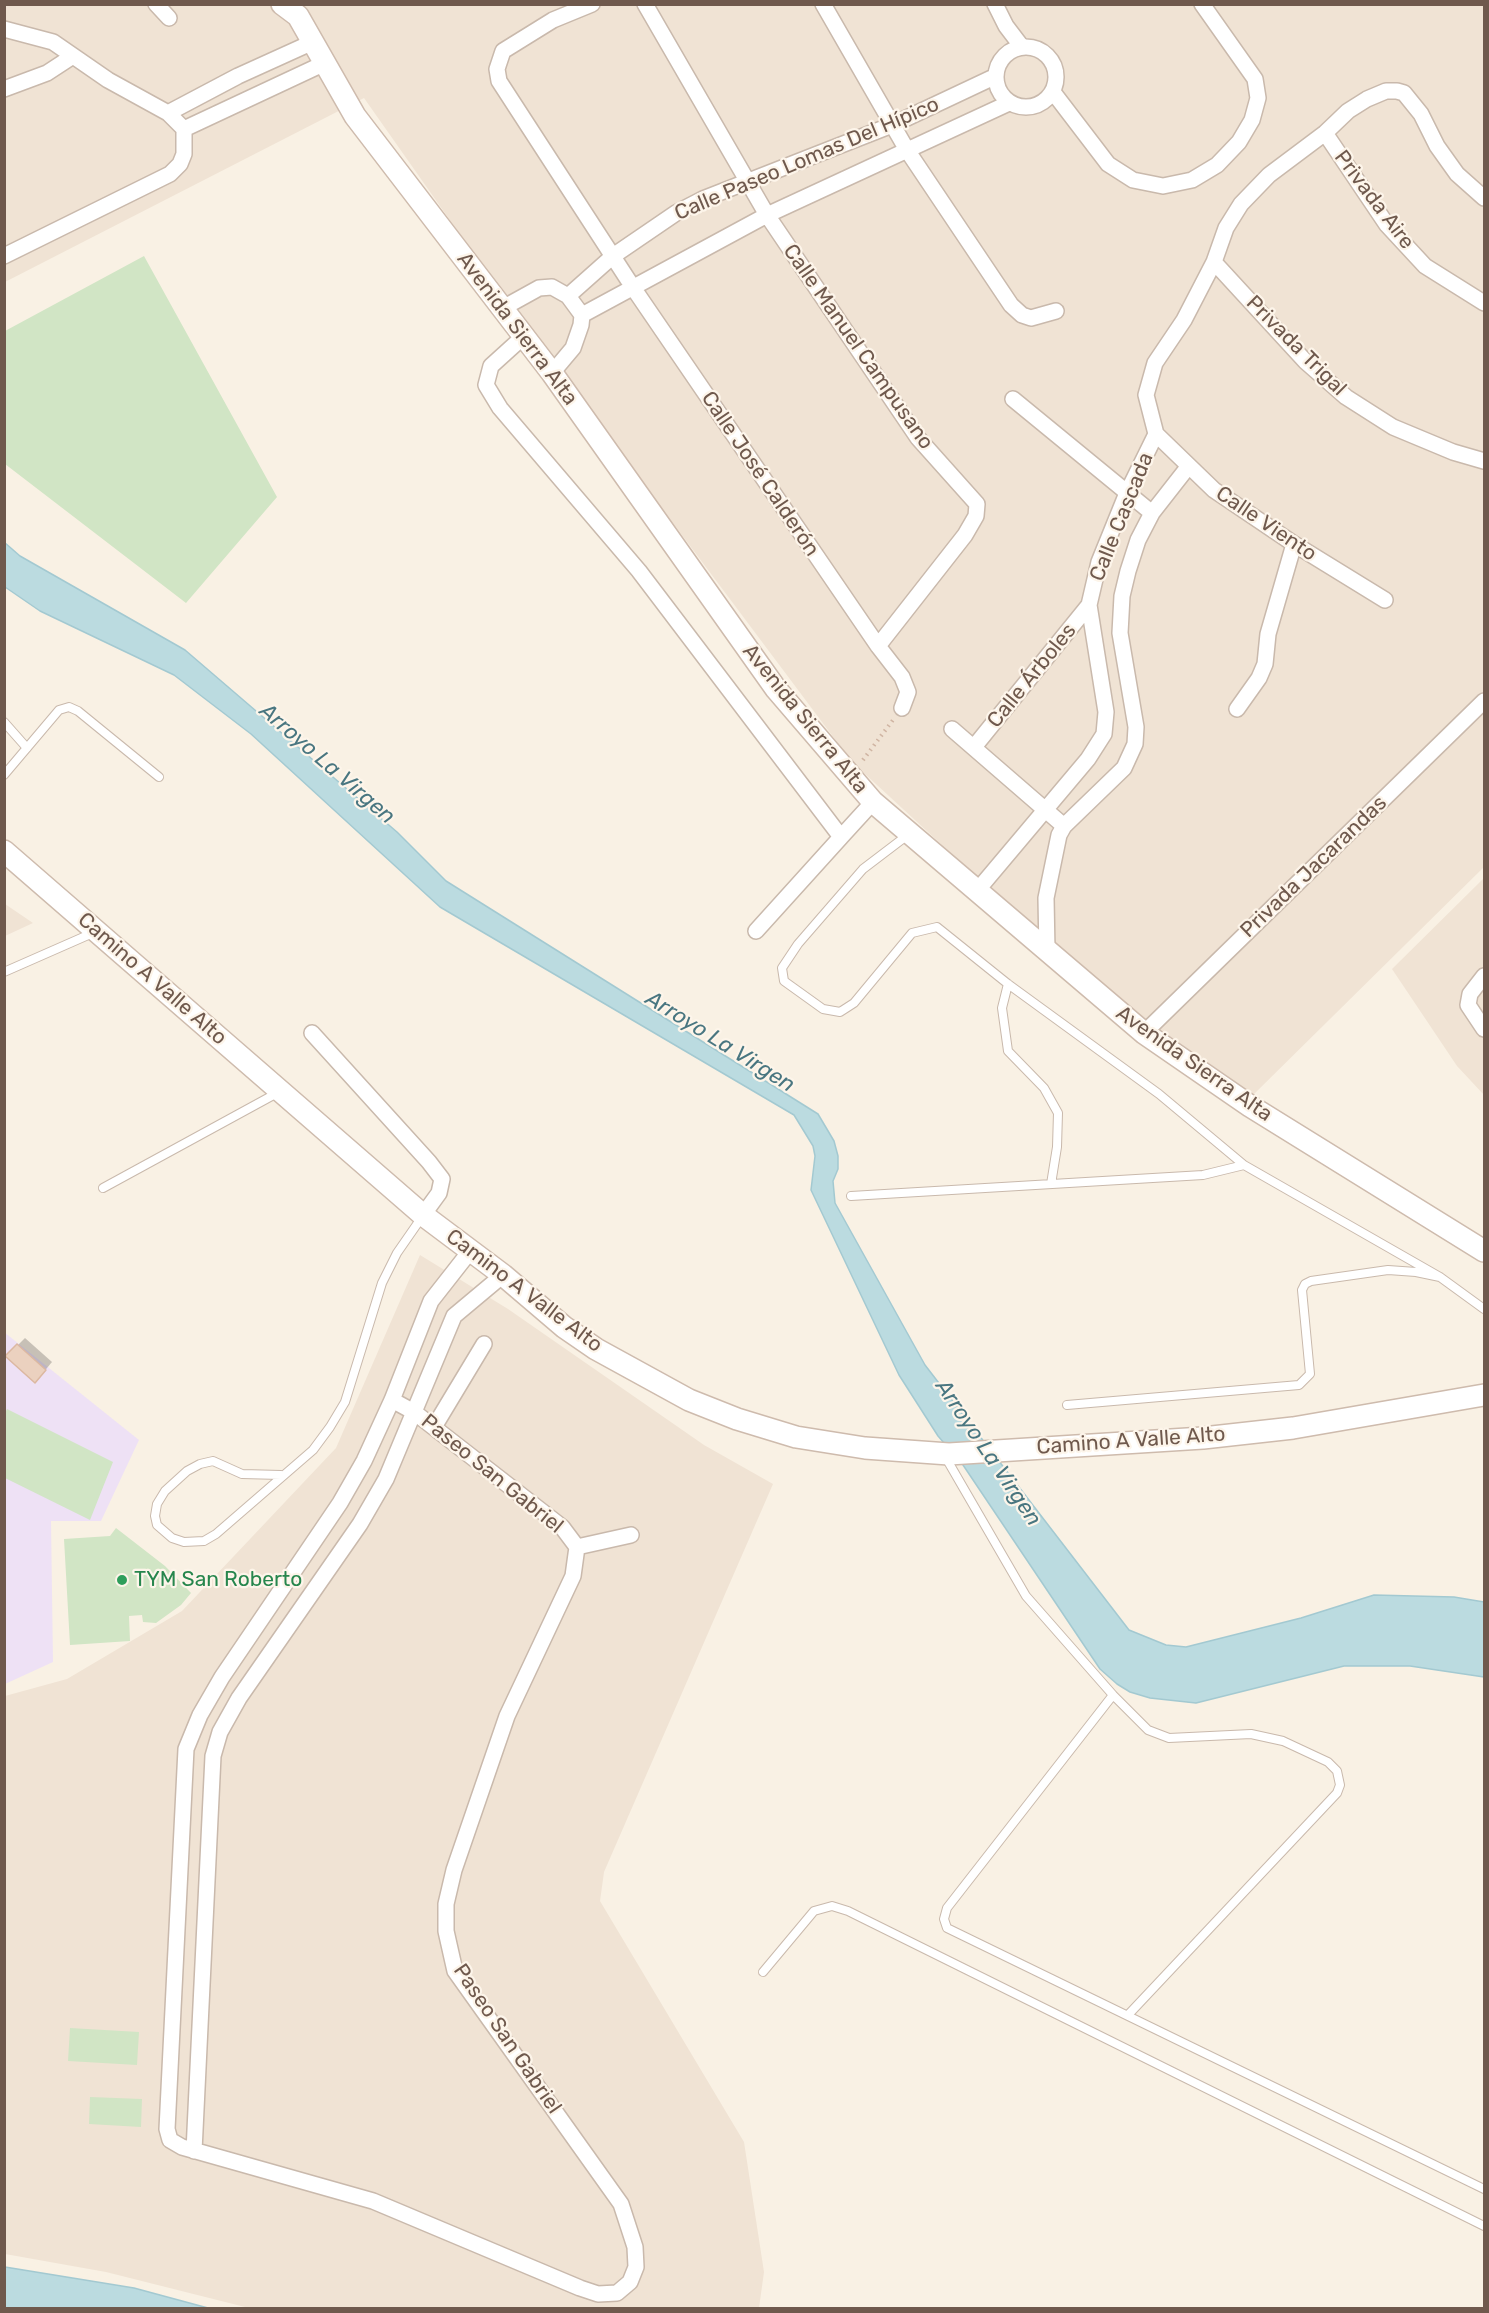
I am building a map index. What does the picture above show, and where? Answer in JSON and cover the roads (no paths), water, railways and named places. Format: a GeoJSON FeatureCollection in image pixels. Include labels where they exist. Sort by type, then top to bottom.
{"type":"FeatureCollection","features":[{"type":"Feature","properties":{"kind":"street"},"geometry":{"type":"LineString","coordinates":[[156,4],[169,18]]}},
{"type":"Feature","properties":{"kind":"street","name":"Calle José Calderón"},"geometry":{"type":"LineString","coordinates":[[592,4],[553,20],[502,51],[497,69],[499,81],[634,289],[878,646],[902,677],[908,692],[902,708]]}},
{"type":"Feature","properties":{"kind":"street","name":"Calle Manuel Campusano"},"geometry":{"type":"LineString","coordinates":[[645,4],[767,215],[918,438],[977,504],[976,516],[965,535],[878,646]]}},
{"type":"Feature","properties":{"kind":"street"},"geometry":{"type":"LineString","coordinates":[[823,4],[906,150],[1011,305],[1022,315],[1030,318],[1056,310]]}},
{"type":"Feature","properties":{"kind":"street"},"geometry":{"type":"LineString","coordinates":[[995,4],[1022,47]]}},
{"type":"Feature","properties":{"kind":"street"},"geometry":{"type":"LineString","coordinates":[[1053,92],[1107,164],[1133,180],[1163,186],[1192,180],[1217,165],[1239,142],[1252,120],[1258,98],[1255,79],[1202,4]]}},
{"type":"Feature","properties":{"kind":"street","name":"Avenida Sierra Alta"},"geometry":{"type":"LineString","coordinates":[[292,8],[355,116],[552,373],[776,689],[850,778],[873,802],[1144,1034],[1250,1106],[1485,1251]]}},
{"type":"Feature","properties":{"kind":"street"},"geometry":{"type":"LineString","coordinates":[[4,29],[53,42],[108,80],[168,113],[184,129],[184,154],[180,164],[170,174],[4,255]]}},
{"type":"Feature","properties":{"kind":"street"},"geometry":{"type":"LineString","coordinates":[[168,113],[238,76],[313,42]]}},
{"type":"Feature","properties":{"kind":"street"},"geometry":{"type":"LineString","coordinates":[[1022,47],[1037,48],[1053,62],[1056,72],[1053,92],[1045,101],[1034,107],[1021,108],[1009,103],[999,91],[996,76],[999,63],[1006,54],[1022,47]]}},
{"type":"Feature","properties":{"kind":"street"},"geometry":{"type":"LineString","coordinates":[[4,89],[47,74],[73,56]]}},
{"type":"Feature","properties":{"kind":"street"},"geometry":{"type":"LineString","coordinates":[[184,129],[325,63]]}},
{"type":"Feature","properties":{"kind":"street","name":"Calle Paseo Lomas Del Hípico"},"geometry":{"type":"LineString","coordinates":[[568,296],[613,255],[676,213],[703,199],[748,184],[891,125],[996,76]]}},
{"type":"Feature","properties":{"kind":"street","name":"Calle Cascada"},"geometry":{"type":"LineString","coordinates":[[976,892],[1098,747],[1104,734],[1106,712],[1089,605],[1099,562],[1127,493],[1156,434],[1146,395],[1155,363],[1184,320],[1214,262],[1226,228],[1241,204],[1269,175],[1325,133],[1348,111],[1386,91],[1404,93],[1421,114],[1437,146],[1457,174],[1485,198]]}},
{"type":"Feature","properties":{"kind":"street","name":"Calle Paseo Lomas Del Hípico"},"geometry":{"type":"LineString","coordinates":[[582,315],[634,289],[767,215],[1009,103]]}},
{"type":"Feature","properties":{"kind":"street","name":"Privada Aire"},"geometry":{"type":"LineString","coordinates":[[1325,133],[1387,225],[1417,258],[1425,266],[1485,303]]}},
{"type":"Feature","properties":{"kind":"street","name":"Privada Trigal"},"geometry":{"type":"LineString","coordinates":[[1214,262],[1305,362],[1347,397],[1393,427],[1453,452],[1485,461]]}},
{"type":"Feature","properties":{"kind":"street"},"geometry":{"type":"LineString","coordinates":[[501,309],[539,288],[552,287],[568,296],[582,315],[578,338],[573,348],[552,373]]}},
{"type":"Feature","properties":{"kind":"street"},"geometry":{"type":"LineString","coordinates":[[523,337],[491,366],[486,385],[500,408],[639,571],[841,837]]}},
{"type":"Feature","properties":{"kind":"street"},"geometry":{"type":"LineString","coordinates":[[1013,399],[1152,513]]}},
{"type":"Feature","properties":{"kind":"street","name":"Calle Viento"},"geometry":{"type":"LineString","coordinates":[[1156,434],[1214,490],[1294,544],[1385,600]]}},
{"type":"Feature","properties":{"kind":"street","name":"Calle Cascada"},"geometry":{"type":"LineString","coordinates":[[1047,951],[1046,898],[1054,845],[1064,826],[1128,762],[1135,744],[1133,707],[1121,653],[1120,615],[1128,571],[1138,540],[1152,513],[1188,467]]}},
{"type":"Feature","properties":{"kind":"street"},"geometry":{"type":"LineString","coordinates":[[1237,709],[1259,678],[1265,664],[1268,634],[1294,544]]}},
{"type":"Feature","properties":{"kind":"street","name":"Calle Árboles"},"geometry":{"type":"LineString","coordinates":[[974,747],[1089,605]]}},
{"type":"Feature","properties":{"kind":"street","name":"Privada Jacarandas"},"geometry":{"type":"LineString","coordinates":[[1144,1034],[1485,701]]}},
{"type":"Feature","properties":{"kind":"street"},"geometry":{"type":"LineString","coordinates":[[1106,712],[1133,707]]}},
{"type":"Feature","properties":{"kind":"street"},"geometry":{"type":"LineString","coordinates":[[952,729],[1064,826]]}},
{"type":"Feature","properties":{"kind":"street"},"geometry":{"type":"LineString","coordinates":[[756,932],[873,802]]}},
{"type":"Feature","properties":{"kind":"street","name":"Camino A Valle Alto"},"geometry":{"type":"LineString","coordinates":[[4,851],[423,1215],[503,1275],[564,1327],[596,1349],[689,1400],[728,1416],[796,1437],[865,1448],[946,1454],[1203,1438],[1293,1428],[1485,1395]]}},
{"type":"Feature","properties":{"kind":"street"},"geometry":{"type":"LineString","coordinates":[[1485,976],[1470,994],[1468,1005],[1485,1029]]}},
{"type":"Feature","properties":{"kind":"street"},"geometry":{"type":"LineString","coordinates":[[312,1033],[429,1161],[442,1179],[439,1193],[423,1215]]}},
{"type":"Feature","properties":{"kind":"street","name":"Paseo San Gabriel"},"geometry":{"type":"LineString","coordinates":[[392,1400],[414,1412],[562,1527],[577,1547],[573,1576],[503,1726],[454,1870],[446,1904],[446,1931],[455,1971],[621,2205],[635,2247],[636,2267],[630,2282],[616,2293],[598,2294],[373,2201],[194,2151],[173,2142],[167,2129],[186,1749],[200,1715],[222,1677],[340,1503],[364,1461],[392,1400],[431,1301],[471,1250]]}},
{"type":"Feature","properties":{"kind":"street","name":"Paseo San Gabriel"},"geometry":{"type":"LineString","coordinates":[[194,2151],[213,1756],[220,1732],[239,1698],[360,1524],[386,1479],[454,1316],[503,1275]]}},
{"type":"Feature","properties":{"kind":"street"},"geometry":{"type":"LineString","coordinates":[[431,1301],[454,1316]]}},
{"type":"Feature","properties":{"kind":"street"},"geometry":{"type":"LineString","coordinates":[[434,1427],[484,1344]]}},
{"type":"Feature","properties":{"kind":"street"},"geometry":{"type":"LineString","coordinates":[[577,1547],[631,1535]]}},
{"type":"Feature","properties":{"kind":"street"},"geometry":{"type":"LineString","coordinates":[[298,1564],[319,1581]]}},
{"type":"Feature","properties":{"kind":"street"},"geometry":{"type":"LineString","coordinates":[[186,1749],[213,1756]]}},
{"type":"Feature","properties":{"kind":"street"},"geometry":{"type":"LineString","coordinates":[[178,1935],[205,1936]]}},
{"type":"Feature","properties":{"kind":"lane"},"geometry":{"type":"LineString","coordinates":[[4,775],[59,710],[69,707],[78,711],[159,777]]}},
{"type":"Feature","properties":{"kind":"lane"},"geometry":{"type":"LineString","coordinates":[[4,722],[27,748]]}},
{"type":"Feature","properties":{"kind":"lane"},"geometry":{"type":"LineString","coordinates":[[909,834],[863,869],[798,944],[782,968],[784,981],[823,1009],[840,1012],[847,1009],[912,933],[937,927],[1008,984],[1159,1094],[1244,1165],[1440,1277],[1485,1309]]}},
{"type":"Feature","properties":{"kind":"lane"},"geometry":{"type":"LineString","coordinates":[[4,972],[97,932]]}},
{"type":"Feature","properties":{"kind":"lane"},"geometry":{"type":"LineString","coordinates":[[1008,984],[1002,1008],[1008,1052],[1044,1088],[1058,1113],[1057,1147],[1051,1184]]}},
{"type":"Feature","properties":{"kind":"lane"},"geometry":{"type":"LineString","coordinates":[[103,1188],[280,1091]]}},
{"type":"Feature","properties":{"kind":"lane"},"geometry":{"type":"LineString","coordinates":[[850,1196],[1203,1175],[1244,1165]]}},
{"type":"Feature","properties":{"kind":"lane"},"geometry":{"type":"LineString","coordinates":[[281,1475],[242,1474],[213,1461],[200,1464],[187,1471],[165,1491],[157,1504],[155,1516],[157,1525],[172,1538],[184,1542],[204,1541],[216,1534],[281,1475],[313,1450],[345,1402],[382,1283],[397,1253],[423,1215]]}},
{"type":"Feature","properties":{"kind":"lane"},"geometry":{"type":"LineString","coordinates":[[1067,1405],[1299,1384],[1310,1374],[1302,1290],[1305,1284],[1388,1270],[1440,1277]]}},
{"type":"Feature","properties":{"kind":"lane"},"geometry":{"type":"LineString","coordinates":[[946,1454],[1026,1596],[1113,1695],[1148,1730],[1169,1738],[1251,1734],[1283,1740],[1328,1762],[1337,1771],[1340,1785],[1337,1793],[1128,2015]]}},
{"type":"Feature","properties":{"kind":"lane"},"geometry":{"type":"LineString","coordinates":[[1113,1695],[947,1908],[945,1919],[947,1928],[1485,2189]]}},
{"type":"Feature","properties":{"kind":"lane"},"geometry":{"type":"LineString","coordinates":[[763,1972],[813,1911],[832,1906],[848,1911],[1485,2226]]}},
{"type":"Feature","properties":{"kind":"water","name":"Arroyo La Virgen"},"geometry":{"type":"Polygon","coordinates":[[[4,542],[20,556],[185,650],[397,832],[446,881],[818,1114],[834,1141],[838,1156],[838,1169],[833,1181],[835,1203],[925,1365],[1129,1630],[1166,1645],[1186,1647],[1301,1618],[1374,1595],[1454,1597],[1484,1602],[1484,1677],[1410,1666],[1344,1666],[1196,1703],[1150,1698],[1130,1692],[1117,1684],[1100,1669],[963,1465],[938,1436],[899,1375],[811,1190],[815,1156],[813,1146],[794,1115],[440,907],[251,734],[174,675],[40,611],[5,587],[4,542]]]}},
{"type":"Feature","properties":{"kind":"water"},"geometry":{"type":"Polygon","coordinates":[[[5,2267],[134,2288],[208,2308],[5,2308],[5,2267]]]}},
{"type":"Feature","properties":{"kind":"place","name":"TYM San Roberto"},"geometry":{"type":"Point","coordinates":[122,1580]}}]}
